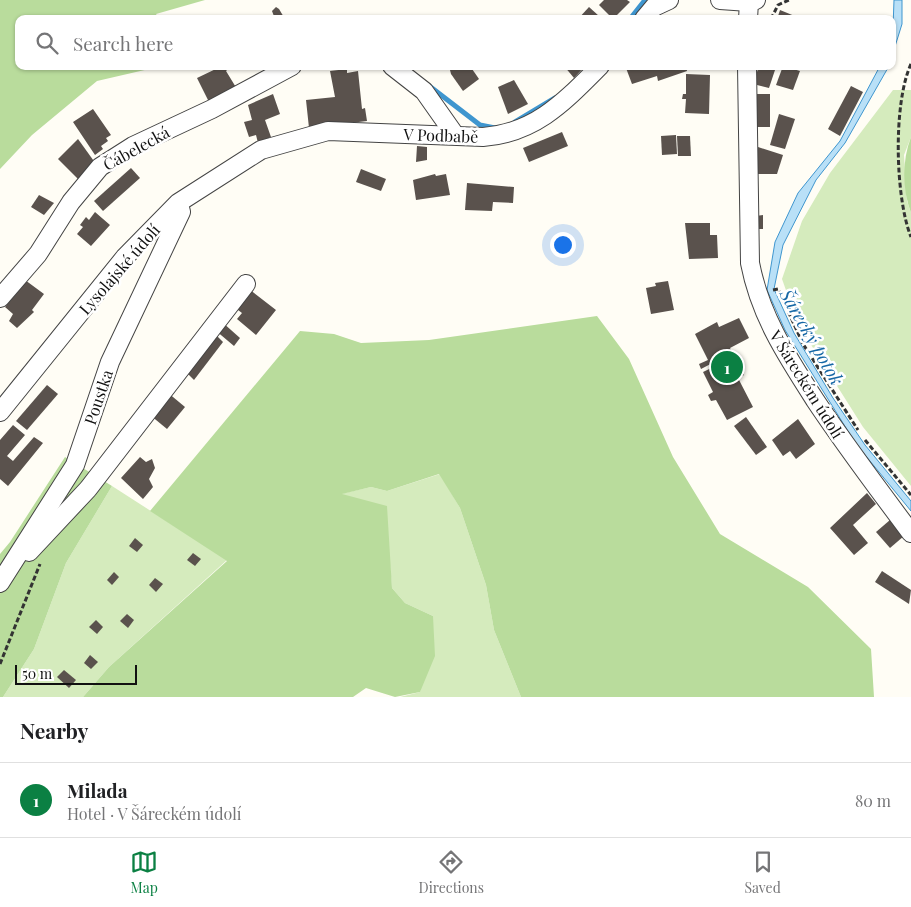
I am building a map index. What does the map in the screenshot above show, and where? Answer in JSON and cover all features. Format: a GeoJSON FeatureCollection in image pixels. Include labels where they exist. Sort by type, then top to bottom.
{"type":"FeatureCollection","features":[{"type":"Feature","properties":{"kind":"street"},"geometry":{"type":"LineString","coordinates":[[647,15],[654,7],[668,0]]}},
{"type":"Feature","properties":{"kind":"street"},"geometry":{"type":"LineString","coordinates":[[720,0],[751,7]]}},
{"type":"Feature","properties":{"kind":"street","name":"Čábelecká"},"geometry":{"type":"LineString","coordinates":[[0,298],[38,254],[71,202],[100,167],[133,146],[212,109],[285,70]]}},
{"type":"Feature","properties":{"kind":"street"},"geometry":{"type":"LineString","coordinates":[[397,70],[424,91],[454,135]]}},
{"type":"Feature","properties":{"kind":"street","name":"V Podbabě"},"geometry":{"type":"LineString","coordinates":[[261,150],[328,131],[483,137],[505,135],[558,108],[596,70]]}},
{"type":"Feature","properties":{"kind":"street","name":"V Šáreckém údolí"},"geometry":{"type":"LineString","coordinates":[[747,70],[750,263],[756,291],[785,355],[848,449],[911,533]]}},
{"type":"Feature","properties":{"kind":"street","name":"Lysolajské údolí"},"geometry":{"type":"LineString","coordinates":[[0,412],[125,257],[178,204],[261,150]]}},
{"type":"Feature","properties":{"kind":"street","name":"Poustka"},"geometry":{"type":"LineString","coordinates":[[0,584],[74,465],[110,362],[181,212],[178,204]]}},
{"type":"Feature","properties":{"kind":"street","name":"Poustka"},"geometry":{"type":"LineString","coordinates":[[0,584],[88,489],[246,284]]}},
{"type":"Feature","properties":{"kind":"path"},"geometry":{"type":"LineString","coordinates":[[773,15],[778,6],[789,0]]}},
{"type":"Feature","properties":{"kind":"path"},"geometry":{"type":"LineString","coordinates":[[911,64],[904,78],[898,150],[904,221],[911,237]]}},
{"type":"Feature","properties":{"kind":"path"},"geometry":{"type":"LineString","coordinates":[[756,291],[778,289],[803,344],[863,437],[911,495]]}},
{"type":"Feature","properties":{"kind":"path"},"geometry":{"type":"LineString","coordinates":[[0,664],[40,563],[37,544]]}},
{"type":"Feature","properties":{"kind":"green space"},"geometry":{"type":"Polygon","coordinates":[[[0,0],[205,0],[157,15],[15,15],[15,70],[145,70],[97,81],[32,135],[0,169],[0,0]]]}},
{"type":"Feature","properties":{"kind":"green space"},"geometry":{"type":"Polygon","coordinates":[[[893,90],[911,90],[911,137],[904,155],[907,201],[911,213],[911,486],[863,427],[798,324],[782,279],[802,221],[830,173],[893,90]]]}},
{"type":"Feature","properties":{"kind":"green space"},"geometry":{"type":"Polygon","coordinates":[[[911,137],[911,213],[904,175],[906,155],[911,137]]]}},
{"type":"Feature","properties":{"kind":"green space"},"geometry":{"type":"Polygon","coordinates":[[[597,316],[629,359],[673,457],[720,534],[808,587],[871,649],[874,697],[521,697],[494,630],[486,585],[460,508],[439,474],[387,491],[371,487],[342,494],[387,506],[392,588],[405,603],[433,616],[435,656],[420,692],[395,697],[366,688],[353,697],[83,697],[109,667],[227,561],[150,511],[300,331],[334,334],[361,343],[429,340],[597,316]]]}},
{"type":"Feature","properties":{"kind":"green space"},"geometry":{"type":"Polygon","coordinates":[[[65,457],[112,486],[66,563],[34,649],[3,697],[0,697],[0,554],[10,542],[65,457]]]}},
{"type":"Feature","properties":{"kind":"green space"},"geometry":{"type":"Polygon","coordinates":[[[440,474],[460,508],[486,585],[494,630],[521,697],[400,697],[420,692],[433,616],[405,603],[392,588],[389,554],[340,494],[371,487],[387,491],[440,474]]]}},
{"type":"Feature","properties":{"kind":"green space"},"geometry":{"type":"Polygon","coordinates":[[[112,486],[227,560],[109,667],[83,697],[3,697],[34,649],[66,563],[112,486]]]}},
{"type":"Feature","properties":{"kind":"water"},"geometry":{"type":"Polygon","coordinates":[[[894,0],[902,0],[902,24],[896,43],[896,15],[893,15],[894,0]]]}},
{"type":"Feature","properties":{"kind":"water"},"geometry":{"type":"Polygon","coordinates":[[[878,70],[887,70],[845,143],[816,180],[783,245],[774,289],[794,333],[833,398],[865,445],[911,501],[911,511],[856,444],[785,330],[767,290],[775,242],[798,193],[840,141],[878,70]]]}},
{"type":"Feature","properties":{"kind":"building"},"geometry":{"type":"Polygon","coordinates":[[[604,0],[627,0],[630,2],[617,15],[609,15],[599,5],[604,0]]]}},
{"type":"Feature","properties":{"kind":"building"},"geometry":{"type":"Polygon","coordinates":[[[276,7],[283,15],[274,15],[272,11],[276,7]]]}},
{"type":"Feature","properties":{"kind":"building"},"geometry":{"type":"Polygon","coordinates":[[[589,7],[598,15],[582,15],[589,7]]]}},
{"type":"Feature","properties":{"kind":"building"},"geometry":{"type":"Polygon","coordinates":[[[780,10],[792,15],[778,15],[780,10]]]}},
{"type":"Feature","properties":{"kind":"building"},"geometry":{"type":"Polygon","coordinates":[[[214,70],[227,70],[237,89],[210,104],[197,78],[214,70]]]}},
{"type":"Feature","properties":{"kind":"building"},"geometry":{"type":"Polygon","coordinates":[[[347,70],[347,73],[358,71],[362,109],[365,108],[367,121],[309,128],[306,100],[335,97],[330,71],[347,70]]]}},
{"type":"Feature","properties":{"kind":"building"},"geometry":{"type":"Polygon","coordinates":[[[450,70],[473,70],[479,79],[463,91],[450,70]]]}},
{"type":"Feature","properties":{"kind":"building"},"geometry":{"type":"Polygon","coordinates":[[[567,70],[581,70],[574,78],[567,70]]]}},
{"type":"Feature","properties":{"kind":"building"},"geometry":{"type":"Polygon","coordinates":[[[627,70],[687,70],[658,81],[657,76],[632,84],[627,70]]]}},
{"type":"Feature","properties":{"kind":"building"},"geometry":{"type":"Polygon","coordinates":[[[758,70],[775,70],[769,88],[753,84],[758,70]]]}},
{"type":"Feature","properties":{"kind":"building"},"geometry":{"type":"Polygon","coordinates":[[[782,70],[800,71],[793,90],[776,85],[782,70]]]}},
{"type":"Feature","properties":{"kind":"building"},"geometry":{"type":"Polygon","coordinates":[[[686,74],[710,75],[709,114],[685,113],[686,99],[682,99],[683,94],[686,94],[686,74]]]}},
{"type":"Feature","properties":{"kind":"building"},"geometry":{"type":"Polygon","coordinates":[[[514,80],[528,104],[508,114],[498,87],[514,80]]]}},
{"type":"Feature","properties":{"kind":"building"},"geometry":{"type":"Polygon","coordinates":[[[851,86],[863,92],[840,136],[828,129],[851,86]]]}},
{"type":"Feature","properties":{"kind":"building"},"geometry":{"type":"Polygon","coordinates":[[[273,94],[280,114],[265,120],[271,137],[258,143],[256,135],[249,137],[244,122],[252,120],[248,105],[273,94]]]}},
{"type":"Feature","properties":{"kind":"building"},"geometry":{"type":"Polygon","coordinates":[[[754,94],[770,94],[770,127],[754,127],[754,94]]]}},
{"type":"Feature","properties":{"kind":"building"},"geometry":{"type":"Polygon","coordinates":[[[93,109],[111,135],[106,138],[108,141],[101,146],[103,149],[95,155],[73,122],[93,109]]]}},
{"type":"Feature","properties":{"kind":"building"},"geometry":{"type":"Polygon","coordinates":[[[779,114],[795,119],[785,149],[770,145],[779,114]]]}},
{"type":"Feature","properties":{"kind":"building"},"geometry":{"type":"Polygon","coordinates":[[[562,132],[568,146],[529,162],[523,148],[562,132]]]}},
{"type":"Feature","properties":{"kind":"building"},"geometry":{"type":"Polygon","coordinates":[[[676,135],[677,154],[662,155],[661,136],[676,135]]]}},
{"type":"Feature","properties":{"kind":"building"},"geometry":{"type":"Polygon","coordinates":[[[677,136],[690,136],[691,156],[678,156],[677,136]]]}},
{"type":"Feature","properties":{"kind":"building"},"geometry":{"type":"Polygon","coordinates":[[[78,139],[96,164],[80,181],[58,159],[78,139]]]}},
{"type":"Feature","properties":{"kind":"building"},"geometry":{"type":"Polygon","coordinates":[[[417,146],[427,147],[427,160],[416,162],[417,146]]]}},
{"type":"Feature","properties":{"kind":"building"},"geometry":{"type":"Polygon","coordinates":[[[755,146],[783,155],[777,174],[755,174],[755,146]]]}},
{"type":"Feature","properties":{"kind":"building"},"geometry":{"type":"Polygon","coordinates":[[[131,168],[140,178],[103,211],[94,201],[131,168]]]}},
{"type":"Feature","properties":{"kind":"building"},"geometry":{"type":"Polygon","coordinates":[[[361,169],[386,179],[381,191],[356,182],[361,169]]]}},
{"type":"Feature","properties":{"kind":"building"},"geometry":{"type":"Polygon","coordinates":[[[435,174],[436,176],[446,174],[450,195],[416,200],[413,180],[435,174]]]}},
{"type":"Feature","properties":{"kind":"building"},"geometry":{"type":"Polygon","coordinates":[[[467,183],[514,187],[513,203],[493,202],[492,211],[465,210],[467,183]]]}},
{"type":"Feature","properties":{"kind":"building"},"geometry":{"type":"Polygon","coordinates":[[[39,195],[54,203],[44,215],[31,207],[39,195]]]}},
{"type":"Feature","properties":{"kind":"building"},"geometry":{"type":"Polygon","coordinates":[[[95,212],[110,225],[91,246],[77,234],[83,227],[80,225],[86,217],[89,220],[95,212]]]}},
{"type":"Feature","properties":{"kind":"building"},"geometry":{"type":"Polygon","coordinates":[[[763,215],[763,229],[756,229],[756,216],[763,215]]]}},
{"type":"Feature","properties":{"kind":"building"},"geometry":{"type":"Polygon","coordinates":[[[685,223],[710,223],[710,235],[717,235],[718,258],[689,259],[685,223]]]}},
{"type":"Feature","properties":{"kind":"building"},"geometry":{"type":"Polygon","coordinates":[[[25,280],[44,294],[32,310],[34,312],[17,328],[9,321],[13,314],[5,307],[25,280]]]}},
{"type":"Feature","properties":{"kind":"building"},"geometry":{"type":"Polygon","coordinates":[[[668,281],[674,310],[651,314],[646,288],[656,286],[655,283],[668,281]]]}},
{"type":"Feature","properties":{"kind":"building"},"geometry":{"type":"Polygon","coordinates":[[[249,289],[276,310],[256,335],[237,319],[242,313],[234,307],[249,289]]]}},
{"type":"Feature","properties":{"kind":"building"},"geometry":{"type":"Polygon","coordinates":[[[739,318],[749,338],[730,348],[744,375],[738,378],[753,407],[727,420],[716,400],[711,401],[708,395],[713,392],[703,372],[728,360],[726,356],[701,369],[699,364],[708,360],[695,334],[717,322],[719,327],[739,318]]]}},
{"type":"Feature","properties":{"kind":"building"},"geometry":{"type":"Polygon","coordinates":[[[222,322],[240,338],[234,346],[215,330],[222,322]]]}},
{"type":"Feature","properties":{"kind":"building"},"geometry":{"type":"Polygon","coordinates":[[[214,333],[223,342],[194,380],[185,371],[214,333]]]}},
{"type":"Feature","properties":{"kind":"building"},"geometry":{"type":"Polygon","coordinates":[[[47,385],[58,394],[27,430],[16,421],[47,385]]]}},
{"type":"Feature","properties":{"kind":"building"},"geometry":{"type":"Polygon","coordinates":[[[167,392],[185,407],[167,429],[150,415],[167,392]]]}},
{"type":"Feature","properties":{"kind":"building"},"geometry":{"type":"Polygon","coordinates":[[[746,417],[767,447],[756,455],[734,426],[746,417]]]}},
{"type":"Feature","properties":{"kind":"building"},"geometry":{"type":"Polygon","coordinates":[[[798,419],[815,444],[796,459],[790,451],[783,456],[772,440],[798,419]]]}},
{"type":"Feature","properties":{"kind":"building"},"geometry":{"type":"Polygon","coordinates":[[[13,425],[25,435],[7,456],[13,461],[34,437],[43,443],[8,486],[0,479],[0,440],[13,425]]]}},
{"type":"Feature","properties":{"kind":"building"},"geometry":{"type":"Polygon","coordinates":[[[140,457],[146,462],[152,459],[155,468],[149,479],[153,487],[143,499],[121,478],[140,457]]]}},
{"type":"Feature","properties":{"kind":"building"},"geometry":{"type":"Polygon","coordinates":[[[867,493],[876,504],[853,525],[868,543],[854,555],[830,528],[867,493]]]}},
{"type":"Feature","properties":{"kind":"building"},"geometry":{"type":"Polygon","coordinates":[[[890,520],[904,536],[890,548],[876,532],[890,520]]]}},
{"type":"Feature","properties":{"kind":"building"},"geometry":{"type":"Polygon","coordinates":[[[135,538],[143,545],[137,552],[129,546],[135,538]]]}},
{"type":"Feature","properties":{"kind":"building"},"geometry":{"type":"Polygon","coordinates":[[[193,553],[201,559],[195,566],[187,560],[193,553]]]}},
{"type":"Feature","properties":{"kind":"building"},"geometry":{"type":"Polygon","coordinates":[[[882,571],[911,590],[909,604],[875,582],[882,571]]]}},
{"type":"Feature","properties":{"kind":"building"},"geometry":{"type":"Polygon","coordinates":[[[114,572],[119,577],[112,585],[107,580],[114,572]]]}},
{"type":"Feature","properties":{"kind":"building"},"geometry":{"type":"Polygon","coordinates":[[[155,578],[163,584],[156,592],[149,585],[155,578]]]}},
{"type":"Feature","properties":{"kind":"building"},"geometry":{"type":"Polygon","coordinates":[[[127,614],[134,620],[128,628],[120,621],[127,614]]]}},
{"type":"Feature","properties":{"kind":"building"},"geometry":{"type":"Polygon","coordinates":[[[96,620],[103,627],[97,634],[89,627],[96,620]]]}},
{"type":"Feature","properties":{"kind":"building"},"geometry":{"type":"Polygon","coordinates":[[[90,655],[98,662],[91,669],[84,663],[90,655]]]}},
{"type":"Feature","properties":{"kind":"building"},"geometry":{"type":"Polygon","coordinates":[[[64,670],[76,680],[69,688],[57,677],[64,670]]]}},
{"type":"Feature","properties":{"kind":"waterway"},"geometry":{"type":"LineString","coordinates":[[633,15],[645,0]]}},
{"type":"Feature","properties":{"kind":"waterway"},"geometry":{"type":"LineString","coordinates":[[428,85],[480,125],[495,128]]}},
{"type":"Feature","properties":{"kind":"waterway"},"geometry":{"type":"LineString","coordinates":[[515,122],[555,98]]}},
{"type":"Feature","properties":{"kind":"place","name":"Milada"},"geometry":{"type":"Point","coordinates":[727,367]}},
{"type":"Feature","properties":{"kind":"water label","name":"Šárecký potok"},"geometry":{"type":"Point","coordinates":[812,337]}}]}
